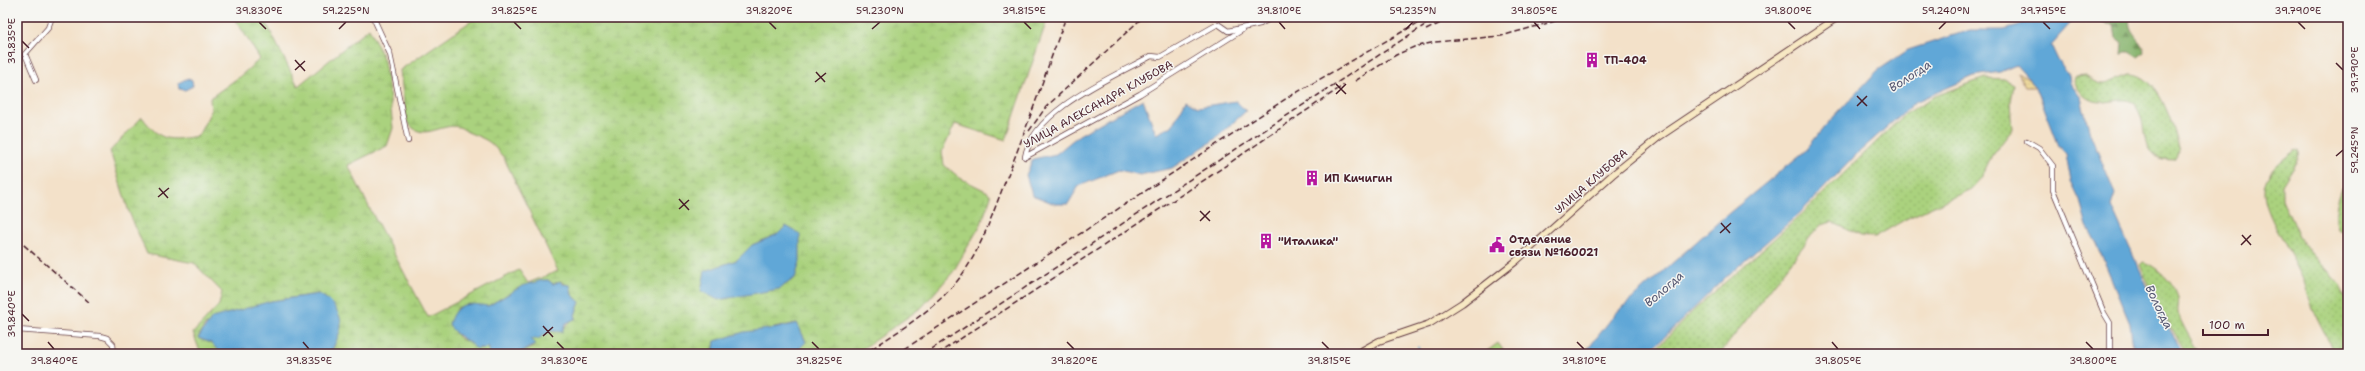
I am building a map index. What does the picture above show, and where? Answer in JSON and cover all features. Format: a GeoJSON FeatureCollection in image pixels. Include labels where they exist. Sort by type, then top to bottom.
{"type":"FeatureCollection","features":[{"type":"Feature","properties":{"kind":"main road","name":"УЛИЦА КЛУБОВА"},"geometry":{"type":"LineString","coordinates":[[1356,354],[1379,341],[1429,324],[1462,304],[1522,256],[1617,171],[1653,142],[1838,17]]}},
{"type":"Feature","properties":{"kind":"street"},"geometry":{"type":"LineString","coordinates":[[36,80],[25,54],[48,28],[52,17]]}},
{"type":"Feature","properties":{"kind":"street"},"geometry":{"type":"LineString","coordinates":[[373,17],[390,54],[408,141]]}},
{"type":"Feature","properties":{"kind":"street","name":"УЛИЦА АЛЕКСАНДРА КЛУБОВА"},"geometry":{"type":"LineString","coordinates":[[1242,30],[1228,31],[1218,24],[1160,57],[1151,56],[1063,104],[1027,144],[1025,157],[1140,94],[1242,30],[1273,17]]}},
{"type":"Feature","properties":{"kind":"street"},"geometry":{"type":"LineString","coordinates":[[2027,141],[2039,148],[2053,166],[2053,190],[2104,313],[2110,323],[2110,354]]}},
{"type":"Feature","properties":{"kind":"street"},"geometry":{"type":"LineString","coordinates":[[17,330],[100,336],[113,344],[114,354]]}},
{"type":"Feature","properties":{"kind":"green space"},"geometry":{"type":"Polygon","coordinates":[[[234,17],[263,17],[298,86],[369,28],[384,60],[393,128],[387,146],[348,165],[428,317],[519,270],[528,283],[558,271],[504,158],[492,145],[486,140],[459,127],[445,127],[425,132],[418,131],[406,120],[400,70],[477,17],[1048,17],[1006,140],[955,124],[942,152],[944,165],[960,178],[988,192],[991,196],[981,224],[953,272],[922,307],[855,354],[794,354],[806,342],[797,323],[715,341],[713,354],[518,354],[533,347],[530,339],[561,329],[576,318],[575,315],[580,302],[572,295],[571,289],[561,281],[553,284],[548,280],[512,292],[488,306],[457,308],[449,324],[459,338],[472,343],[477,350],[479,347],[482,350],[488,346],[490,354],[330,354],[338,334],[340,320],[334,308],[318,294],[271,301],[205,325],[198,338],[211,343],[221,353],[245,349],[250,354],[201,354],[193,333],[219,305],[222,292],[194,263],[147,254],[129,212],[110,151],[142,117],[155,131],[166,138],[179,139],[198,136],[211,111],[210,98],[239,77],[260,59],[234,17]],[[786,226],[778,234],[752,245],[737,260],[706,271],[718,300],[786,226]]]}},
{"type":"Feature","properties":{"kind":"green space"},"geometry":{"type":"Polygon","coordinates":[[[2091,17],[2130,17],[2130,28],[2144,47],[2145,52],[2138,57],[2130,52],[2125,52],[2122,55],[2123,43],[2116,38],[2114,24],[2108,24],[2091,17]]]}},
{"type":"Feature","properties":{"kind":"green space"},"geometry":{"type":"Polygon","coordinates":[[[2130,74],[2141,76],[2150,83],[2164,104],[2180,151],[2174,160],[2161,158],[2153,154],[2148,148],[2142,121],[2134,104],[2122,100],[2097,102],[2089,99],[2081,93],[2074,81],[2075,77],[2086,76],[2093,81],[2103,84],[2130,74]]]}},
{"type":"Feature","properties":{"kind":"green space"},"geometry":{"type":"Polygon","coordinates":[[[1985,78],[2004,79],[2014,84],[2011,103],[2013,129],[1992,155],[1981,178],[1971,189],[1906,219],[1875,237],[1861,236],[1832,222],[1821,225],[1720,354],[1651,354],[1694,310],[1802,214],[1906,113],[1935,96],[1985,78]]]}},
{"type":"Feature","properties":{"kind":"green space"},"geometry":{"type":"Polygon","coordinates":[[[2296,150],[2299,152],[2296,163],[2282,185],[2282,199],[2299,237],[2310,252],[2339,284],[2348,302],[2347,354],[2334,354],[2312,307],[2297,266],[2272,221],[2265,199],[2265,183],[2271,171],[2281,161],[2296,150]]]}},
{"type":"Feature","properties":{"kind":"green space"},"geometry":{"type":"Polygon","coordinates":[[[2348,177],[2347,232],[2339,231],[2336,211],[2339,196],[2348,177]]]}},
{"type":"Feature","properties":{"kind":"green space"},"geometry":{"type":"Polygon","coordinates":[[[2143,262],[2159,271],[2173,287],[2178,298],[2179,316],[2199,354],[2186,354],[2156,302],[2140,265],[2143,262]]]}},
{"type":"Feature","properties":{"kind":"green space"},"geometry":{"type":"Polygon","coordinates":[[[1498,343],[1506,354],[1483,354],[1498,343]]]}},
{"type":"Feature","properties":{"kind":"sand"},"geometry":{"type":"Polygon","coordinates":[[[2017,73],[2028,79],[2036,87],[2025,87],[2017,73]]]}},
{"type":"Feature","properties":{"kind":"water","name":"Вологда"},"geometry":{"type":"Polygon","coordinates":[[[2029,17],[2076,17],[2051,45],[2058,60],[2069,75],[2070,83],[2081,98],[2090,133],[2115,194],[2111,206],[2149,291],[2183,354],[2134,354],[2130,324],[2097,244],[2087,226],[2080,201],[2071,182],[2066,154],[2059,146],[2036,87],[2016,65],[2000,72],[1974,76],[1915,102],[1858,153],[1801,212],[1725,278],[1647,354],[1584,354],[1615,314],[1723,218],[1805,151],[1825,126],[1877,71],[1908,50],[1970,30],[2004,30],[2019,26],[2029,17]]]}},
{"type":"Feature","properties":{"kind":"water"},"geometry":{"type":"Polygon","coordinates":[[[186,79],[192,80],[193,86],[185,90],[179,89],[178,83],[186,79]]]}},
{"type":"Feature","properties":{"kind":"water"},"geometry":{"type":"Polygon","coordinates":[[[1143,99],[1156,134],[1172,126],[1186,100],[1198,107],[1236,101],[1246,111],[1214,140],[1172,168],[1140,175],[1119,170],[1079,186],[1068,204],[1055,204],[1032,195],[1026,175],[1033,159],[1056,154],[1079,135],[1143,99]]]}},
{"type":"Feature","properties":{"kind":"water"},"geometry":{"type":"Polygon","coordinates":[[[786,226],[800,234],[800,262],[795,278],[779,289],[718,300],[701,291],[705,271],[737,260],[752,245],[778,234],[786,226]]]}},
{"type":"Feature","properties":{"kind":"water"},"geometry":{"type":"Polygon","coordinates":[[[548,280],[553,284],[560,281],[563,284],[570,285],[572,295],[580,302],[575,315],[576,318],[565,324],[562,332],[551,331],[538,339],[531,339],[536,344],[518,354],[490,354],[488,346],[482,350],[481,347],[477,350],[458,335],[449,324],[452,316],[459,307],[469,304],[488,306],[522,286],[548,280]]]}},
{"type":"Feature","properties":{"kind":"water"},"geometry":{"type":"Polygon","coordinates":[[[318,294],[328,300],[339,314],[341,325],[339,334],[330,354],[250,354],[245,349],[221,353],[211,343],[198,338],[212,318],[271,301],[318,294]]]}},
{"type":"Feature","properties":{"kind":"water"},"geometry":{"type":"Polygon","coordinates":[[[797,323],[806,342],[794,354],[713,354],[715,341],[744,332],[777,328],[797,323]]]}},
{"type":"Feature","properties":{"kind":"waterway"},"geometry":{"type":"LineString","coordinates":[[1418,347],[1420,354]]}},
{"type":"Feature","properties":{"kind":"railway"},"geometry":{"type":"LineString","coordinates":[[864,354],[933,306],[953,286],[969,264],[976,252],[993,213],[1028,124],[1066,17]]}},
{"type":"Feature","properties":{"kind":"railway"},"geometry":{"type":"LineString","coordinates":[[1029,131],[1046,107],[1143,17]]}},
{"type":"Feature","properties":{"kind":"railway"},"geometry":{"type":"LineString","coordinates":[[897,354],[1287,98],[1428,17]]}},
{"type":"Feature","properties":{"kind":"railway"},"geometry":{"type":"LineString","coordinates":[[924,354],[1437,17]]}},
{"type":"Feature","properties":{"kind":"railway"},"geometry":{"type":"LineString","coordinates":[[1426,30],[1453,17]]}},
{"type":"Feature","properties":{"kind":"railway"},"geometry":{"type":"LineString","coordinates":[[1355,81],[1396,55],[1414,47],[1435,42],[1501,36],[1570,17]]}},
{"type":"Feature","properties":{"kind":"railway"},"geometry":{"type":"LineString","coordinates":[[937,354],[1209,177],[1344,85]]}},
{"type":"Feature","properties":{"kind":"railway"},"geometry":{"type":"LineString","coordinates":[[17,239],[90,303]]}},
{"type":"Feature","properties":{"kind":"place","name":"ТП-404"},"geometry":{"type":"Point","coordinates":[1592,60]}},
{"type":"Feature","properties":{"kind":"place","name":"ИП Кичигин"},"geometry":{"type":"Point","coordinates":[1312,178]}},
{"type":"Feature","properties":{"kind":"place","name":"\"Италика\""},"geometry":{"type":"Point","coordinates":[1266,241]}},
{"type":"Feature","properties":{"kind":"place","name":"Отделение связи №160021"},"geometry":{"type":"Point","coordinates":[1497,245]}}]}
